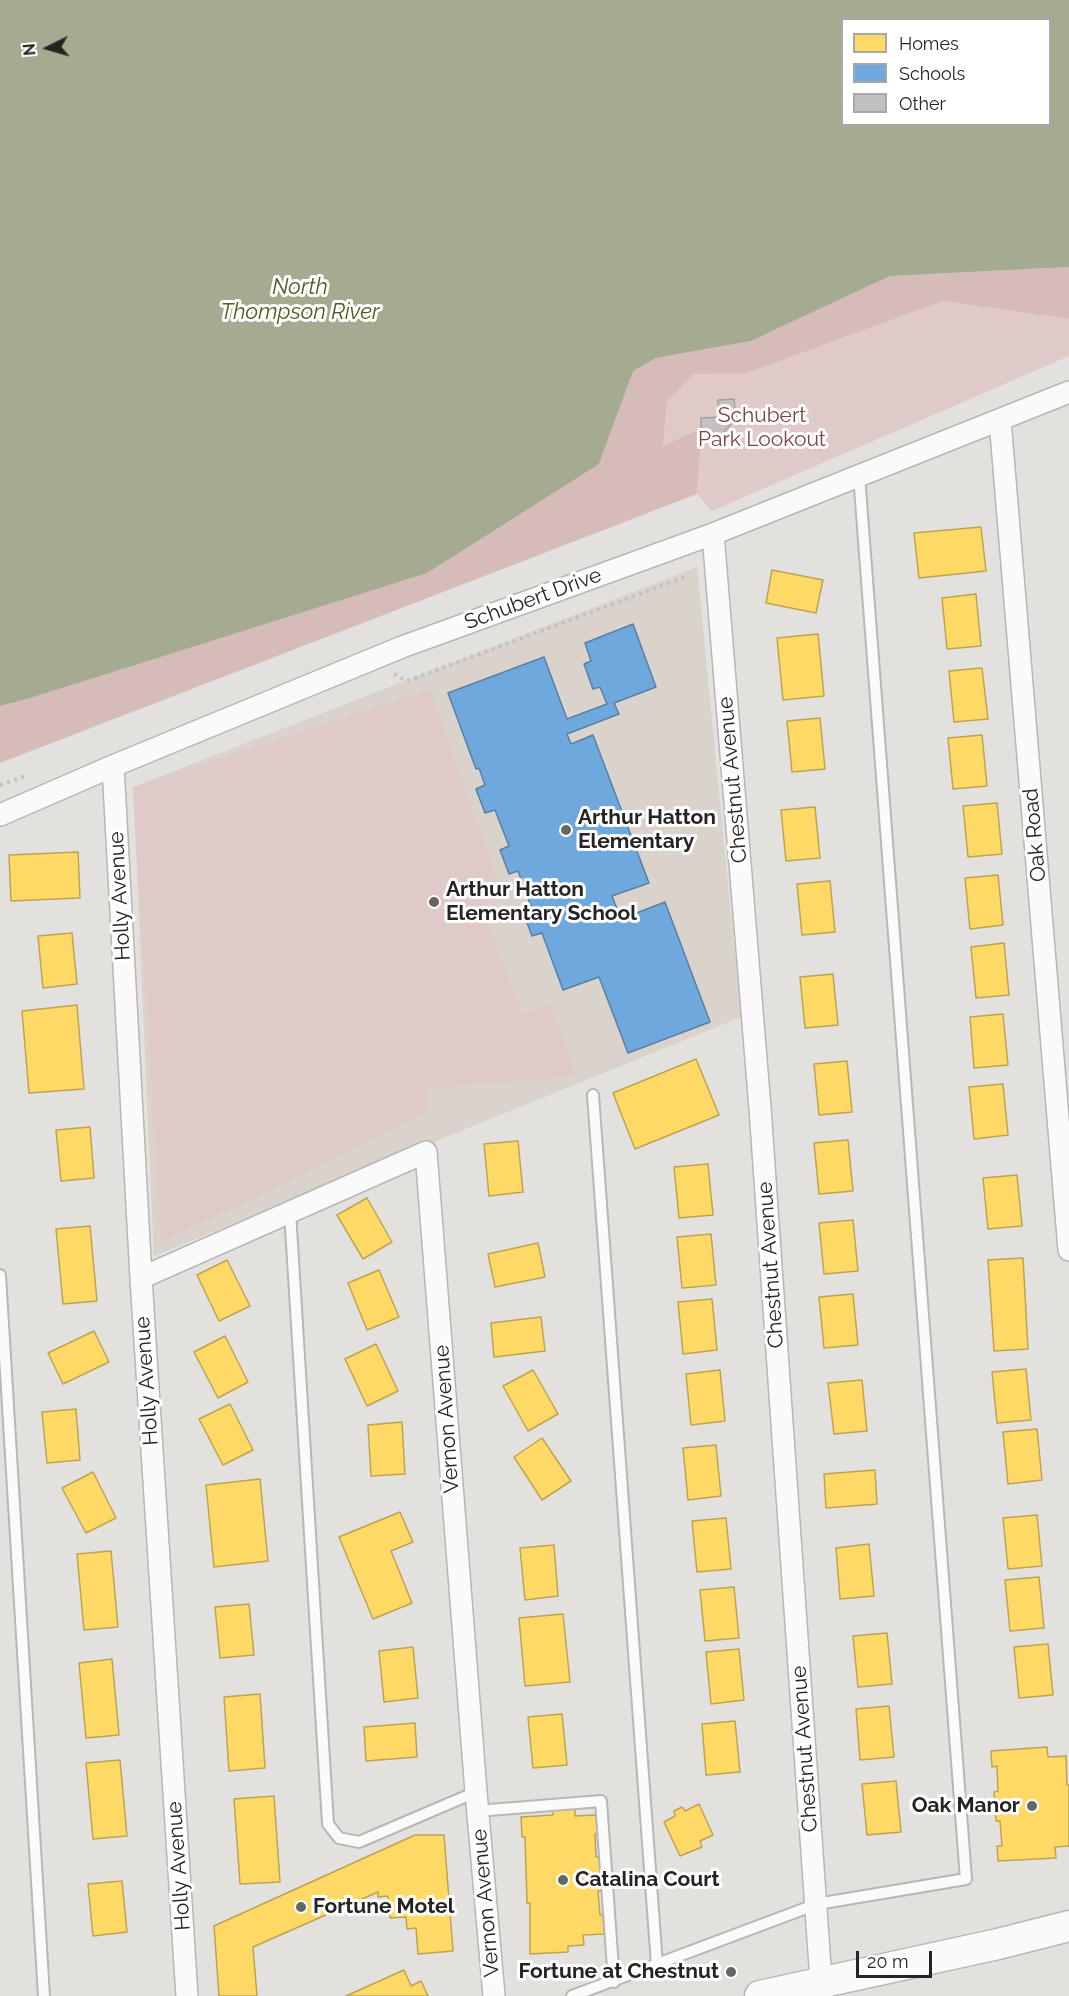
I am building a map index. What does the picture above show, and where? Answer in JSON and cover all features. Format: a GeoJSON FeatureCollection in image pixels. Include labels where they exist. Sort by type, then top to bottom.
{"type":"FeatureCollection","features":[{"type":"Feature","properties":{"kind":"main road"},"geometry":{"type":"LineString","coordinates":[[760,1996],[821,1989],[1069,1926]]}},
{"type":"Feature","properties":{"kind":"street","name":"Schubert Drive"},"geometry":{"type":"LineString","coordinates":[[0,815],[402,647],[713,534],[1069,392]]}},
{"type":"Feature","properties":{"kind":"street","name":"Oak Road"},"geometry":{"type":"LineString","coordinates":[[1000,420],[1069,1250]]}},
{"type":"Feature","properties":{"kind":"street","name":"Chestnut Avenue"},"geometry":{"type":"LineString","coordinates":[[713,534],[760,1108],[817,1904],[821,1989]]}},
{"type":"Feature","properties":{"kind":"street","name":"Holly Avenue"},"geometry":{"type":"LineString","coordinates":[[113,766],[141,1278],[187,1996]]}},
{"type":"Feature","properties":{"kind":"street","name":"Vernon Avenue"},"geometry":{"type":"LineString","coordinates":[[141,1278],[426,1152],[494,1996]]}},
{"type":"Feature","properties":{"kind":"lane"},"geometry":{"type":"LineString","coordinates":[[572,1996],[817,1904],[966,1879],[859,475]]}},
{"type":"Feature","properties":{"kind":"lane"},"geometry":{"type":"LineString","coordinates":[[593,1095],[657,1965]]}},
{"type":"Feature","properties":{"kind":"lane"},"geometry":{"type":"LineString","coordinates":[[290,1212],[328,1824],[339,1838],[359,1842],[477,1801],[601,1801],[614,1982]]}},
{"type":"Feature","properties":{"kind":"lane"},"geometry":{"type":"LineString","coordinates":[[0,1275],[44,1996]]}},
{"type":"Feature","properties":{"kind":"path"},"geometry":{"type":"LineString","coordinates":[[388,671],[407,681],[688,576]]}},
{"type":"Feature","properties":{"kind":"shaded area"},"geometry":{"type":"Polygon","coordinates":[[[1069,267],[1069,319],[943,301],[747,373],[694,374],[667,402],[663,446],[702,428],[697,494],[0,763],[0,706],[144,661],[599,464],[633,370],[656,358],[751,341],[890,276],[1069,267]]]}},
{"type":"Feature","properties":{"kind":"shaded area","name":"Arthur Hatton Elementary School"},"geometry":{"type":"Polygon","coordinates":[[[697,567],[741,1017],[154,1256],[133,787],[697,567]]]}},
{"type":"Feature","properties":{"kind":"green space","name":"Schubert Park Lookout"},"geometry":{"type":"Polygon","coordinates":[[[943,301],[1069,319],[1069,356],[712,511],[697,494],[702,428],[663,447],[667,402],[694,374],[703,372],[747,373],[943,301]]]}},
{"type":"Feature","properties":{"kind":"green space"},"geometry":{"type":"Polygon","coordinates":[[[430,689],[504,897],[482,906],[522,1014],[550,1004],[577,1076],[435,1088],[428,1080],[429,1111],[161,1243],[133,787],[430,689]]]}},
{"type":"Feature","properties":{"kind":"water","name":"North Thompson River"},"geometry":{"type":"Polygon","coordinates":[[[0,0],[1069,0],[1069,267],[890,276],[751,341],[656,358],[633,371],[599,464],[427,573],[0,706],[0,0]]]}},
{"type":"Feature","properties":{"kind":"building: Homes"},"geometry":{"type":"Polygon","coordinates":[[[981,527],[986,571],[919,578],[914,533],[981,527]]]}},
{"type":"Feature","properties":{"kind":"building: Homes"},"geometry":{"type":"Polygon","coordinates":[[[772,570],[823,580],[816,613],[766,603],[772,570]]]}},
{"type":"Feature","properties":{"kind":"building: Homes"},"geometry":{"type":"Polygon","coordinates":[[[976,594],[981,646],[947,649],[942,598],[976,594]]]}},
{"type":"Feature","properties":{"kind":"building: Homes"},"geometry":{"type":"Polygon","coordinates":[[[818,634],[824,696],[783,700],[777,638],[818,634]]]}},
{"type":"Feature","properties":{"kind":"building: Homes"},"geometry":{"type":"Polygon","coordinates":[[[982,668],[988,719],[954,722],[949,671],[982,668]]]}},
{"type":"Feature","properties":{"kind":"building: Homes"},"geometry":{"type":"Polygon","coordinates":[[[820,718],[825,769],[792,772],[787,721],[820,718]]]}},
{"type":"Feature","properties":{"kind":"building: Homes"},"geometry":{"type":"Polygon","coordinates":[[[982,735],[987,786],[953,789],[948,738],[982,735]]]}},
{"type":"Feature","properties":{"kind":"building: Homes"},"geometry":{"type":"Polygon","coordinates":[[[997,803],[1002,854],[968,857],[963,806],[997,803]]]}},
{"type":"Feature","properties":{"kind":"building: Homes"},"geometry":{"type":"Polygon","coordinates":[[[815,807],[820,858],[786,861],[781,810],[815,807]]]}},
{"type":"Feature","properties":{"kind":"building: Homes"},"geometry":{"type":"Polygon","coordinates":[[[78,852],[80,898],[11,901],[9,855],[78,852]]]}},
{"type":"Feature","properties":{"kind":"building: Homes"},"geometry":{"type":"Polygon","coordinates":[[[998,875],[1003,925],[970,929],[965,878],[998,875]]]}},
{"type":"Feature","properties":{"kind":"building: Homes"},"geometry":{"type":"Polygon","coordinates":[[[830,881],[835,932],[802,935],[797,884],[830,881]]]}},
{"type":"Feature","properties":{"kind":"building: Homes"},"geometry":{"type":"Polygon","coordinates":[[[72,933],[77,984],[43,988],[38,936],[72,933]]]}},
{"type":"Feature","properties":{"kind":"building: Homes"},"geometry":{"type":"Polygon","coordinates":[[[1004,943],[1009,995],[976,998],[971,947],[1004,943]]]}},
{"type":"Feature","properties":{"kind":"building: Homes"},"geometry":{"type":"Polygon","coordinates":[[[833,974],[838,1025],[805,1028],[800,977],[833,974]]]}},
{"type":"Feature","properties":{"kind":"building: Homes"},"geometry":{"type":"Polygon","coordinates":[[[77,1005],[84,1089],[29,1093],[22,1011],[77,1005]]]}},
{"type":"Feature","properties":{"kind":"building: Homes"},"geometry":{"type":"Polygon","coordinates":[[[1003,1014],[1008,1065],[974,1068],[970,1017],[1003,1014]]]}},
{"type":"Feature","properties":{"kind":"building: Homes"},"geometry":{"type":"Polygon","coordinates":[[[696,1059],[719,1115],[635,1149],[613,1093],[696,1059]]]}},
{"type":"Feature","properties":{"kind":"building: Homes"},"geometry":{"type":"Polygon","coordinates":[[[847,1061],[852,1112],[819,1115],[814,1064],[847,1061]]]}},
{"type":"Feature","properties":{"kind":"building: Homes"},"geometry":{"type":"Polygon","coordinates":[[[1003,1084],[1008,1135],[974,1139],[969,1087],[1003,1084]]]}},
{"type":"Feature","properties":{"kind":"building: Homes"},"geometry":{"type":"Polygon","coordinates":[[[90,1127],[94,1178],[61,1181],[56,1130],[90,1127]]]}},
{"type":"Feature","properties":{"kind":"building: Homes"},"geometry":{"type":"Polygon","coordinates":[[[848,1140],[853,1191],[819,1194],[814,1143],[848,1140]]]}},
{"type":"Feature","properties":{"kind":"building: Homes"},"geometry":{"type":"Polygon","coordinates":[[[518,1141],[523,1192],[489,1196],[484,1144],[518,1141]]]}},
{"type":"Feature","properties":{"kind":"building: Homes"},"geometry":{"type":"Polygon","coordinates":[[[708,1164],[713,1215],[679,1218],[674,1167],[708,1164]]]}},
{"type":"Feature","properties":{"kind":"building: Homes"},"geometry":{"type":"Polygon","coordinates":[[[1017,1175],[1022,1226],[988,1229],[983,1178],[1017,1175]]]}},
{"type":"Feature","properties":{"kind":"building: Homes"},"geometry":{"type":"Polygon","coordinates":[[[367,1198],[392,1242],[363,1259],[337,1215],[367,1198]]]}},
{"type":"Feature","properties":{"kind":"building: Homes"},"geometry":{"type":"Polygon","coordinates":[[[853,1220],[858,1271],[824,1274],[819,1223],[853,1220]]]}},
{"type":"Feature","properties":{"kind":"building: Homes"},"geometry":{"type":"Polygon","coordinates":[[[90,1226],[97,1301],[63,1304],[56,1229],[90,1226]]]}},
{"type":"Feature","properties":{"kind":"building: Homes"},"geometry":{"type":"Polygon","coordinates":[[[711,1234],[716,1285],[682,1288],[677,1237],[711,1234]]]}},
{"type":"Feature","properties":{"kind":"building: Homes"},"geometry":{"type":"Polygon","coordinates":[[[538,1243],[545,1277],[495,1287],[488,1254],[538,1243]]]}},
{"type":"Feature","properties":{"kind":"building: Homes"},"geometry":{"type":"Polygon","coordinates":[[[1023,1258],[1028,1349],[994,1351],[988,1260],[1023,1258]]]}},
{"type":"Feature","properties":{"kind":"building: Homes"},"geometry":{"type":"Polygon","coordinates":[[[227,1260],[250,1306],[219,1321],[197,1275],[227,1260]]]}},
{"type":"Feature","properties":{"kind":"building: Homes"},"geometry":{"type":"Polygon","coordinates":[[[379,1270],[399,1317],[367,1330],[348,1283],[379,1270]]]}},
{"type":"Feature","properties":{"kind":"building: Homes"},"geometry":{"type":"Polygon","coordinates":[[[853,1294],[858,1345],[824,1348],[819,1297],[853,1294]]]}},
{"type":"Feature","properties":{"kind":"building: Homes"},"geometry":{"type":"Polygon","coordinates":[[[712,1299],[717,1350],[683,1354],[678,1302],[712,1299]]]}},
{"type":"Feature","properties":{"kind":"building: Homes"},"geometry":{"type":"Polygon","coordinates":[[[541,1317],[545,1351],[494,1357],[491,1323],[541,1317]]]}},
{"type":"Feature","properties":{"kind":"building: Homes"},"geometry":{"type":"Polygon","coordinates":[[[94,1331],[109,1362],[63,1384],[48,1353],[94,1331]]]}},
{"type":"Feature","properties":{"kind":"building: Homes"},"geometry":{"type":"Polygon","coordinates":[[[225,1336],[248,1382],[218,1398],[194,1352],[225,1336]]]}},
{"type":"Feature","properties":{"kind":"building: Homes"},"geometry":{"type":"Polygon","coordinates":[[[376,1344],[398,1391],[367,1406],[345,1359],[376,1344]]]}},
{"type":"Feature","properties":{"kind":"building: Homes"},"geometry":{"type":"Polygon","coordinates":[[[1026,1369],[1031,1420],[997,1423],[992,1372],[1026,1369]]]}},
{"type":"Feature","properties":{"kind":"building: Homes"},"geometry":{"type":"Polygon","coordinates":[[[533,1370],[558,1414],[528,1431],[503,1386],[533,1370]]]}},
{"type":"Feature","properties":{"kind":"building: Homes"},"geometry":{"type":"Polygon","coordinates":[[[720,1370],[725,1421],[691,1425],[686,1374],[720,1370]]]}},
{"type":"Feature","properties":{"kind":"building: Homes"},"geometry":{"type":"Polygon","coordinates":[[[862,1380],[867,1431],[834,1434],[828,1383],[862,1380]]]}},
{"type":"Feature","properties":{"kind":"building: Homes"},"geometry":{"type":"Polygon","coordinates":[[[230,1404],[253,1450],[223,1465],[199,1419],[230,1404]]]}},
{"type":"Feature","properties":{"kind":"building: Homes"},"geometry":{"type":"Polygon","coordinates":[[[76,1409],[80,1460],[47,1463],[42,1412],[76,1409]]]}},
{"type":"Feature","properties":{"kind":"building: Homes"},"geometry":{"type":"Polygon","coordinates":[[[402,1422],[405,1474],[371,1476],[368,1425],[402,1422]]]}},
{"type":"Feature","properties":{"kind":"building: Homes"},"geometry":{"type":"Polygon","coordinates":[[[1037,1429],[1042,1480],[1008,1484],[1003,1432],[1037,1429]]]}},
{"type":"Feature","properties":{"kind":"building: Homes"},"geometry":{"type":"Polygon","coordinates":[[[542,1438],[571,1481],[542,1500],[514,1457],[542,1438]]]}},
{"type":"Feature","properties":{"kind":"building: Homes"},"geometry":{"type":"Polygon","coordinates":[[[716,1445],[721,1496],[688,1500],[683,1448],[716,1445]]]}},
{"type":"Feature","properties":{"kind":"building: Homes"},"geometry":{"type":"Polygon","coordinates":[[[875,1470],[877,1504],[826,1508],[824,1474],[875,1470]]]}},
{"type":"Feature","properties":{"kind":"building: Homes"},"geometry":{"type":"Polygon","coordinates":[[[93,1472],[116,1518],[86,1533],[62,1488],[93,1472]]]}},
{"type":"Feature","properties":{"kind":"building: Homes"},"geometry":{"type":"Polygon","coordinates":[[[260,1479],[268,1561],[214,1567],[206,1485],[260,1479]]]}},
{"type":"Feature","properties":{"kind":"building: Homes"},"geometry":{"type":"Polygon","coordinates":[[[400,1512],[413,1542],[391,1551],[412,1603],[373,1619],[339,1537],[400,1512]]]}},
{"type":"Feature","properties":{"kind":"building: Homes"},"geometry":{"type":"Polygon","coordinates":[[[1037,1515],[1042,1566],[1008,1569],[1003,1518],[1037,1515]]]}},
{"type":"Feature","properties":{"kind":"building: Homes"},"geometry":{"type":"Polygon","coordinates":[[[726,1518],[731,1569],[697,1572],[692,1521],[726,1518]]]}},
{"type":"Feature","properties":{"kind":"building: Homes"},"geometry":{"type":"Polygon","coordinates":[[[869,1544],[874,1596],[840,1599],[836,1548],[869,1544]]]}},
{"type":"Feature","properties":{"kind":"building: Homes"},"geometry":{"type":"Polygon","coordinates":[[[554,1545],[558,1596],[525,1600],[520,1548],[554,1545]]]}},
{"type":"Feature","properties":{"kind":"building: Homes"},"geometry":{"type":"Polygon","coordinates":[[[111,1551],[118,1627],[84,1630],[77,1554],[111,1551]]]}},
{"type":"Feature","properties":{"kind":"building: Homes"},"geometry":{"type":"Polygon","coordinates":[[[1039,1577],[1044,1628],[1010,1631],[1005,1580],[1039,1577]]]}},
{"type":"Feature","properties":{"kind":"building: Homes"},"geometry":{"type":"Polygon","coordinates":[[[734,1587],[739,1638],[705,1641],[700,1590],[734,1587]]]}},
{"type":"Feature","properties":{"kind":"building: Homes"},"geometry":{"type":"Polygon","coordinates":[[[249,1604],[254,1655],[220,1658],[215,1607],[249,1604]]]}},
{"type":"Feature","properties":{"kind":"building: Homes"},"geometry":{"type":"Polygon","coordinates":[[[563,1614],[570,1682],[525,1686],[519,1618],[563,1614]]]}},
{"type":"Feature","properties":{"kind":"building: Homes"},"geometry":{"type":"Polygon","coordinates":[[[887,1633],[892,1684],[858,1687],[853,1636],[887,1633]]]}},
{"type":"Feature","properties":{"kind":"building: Homes"},"geometry":{"type":"Polygon","coordinates":[[[1048,1644],[1053,1695],[1019,1698],[1014,1647],[1048,1644]]]}},
{"type":"Feature","properties":{"kind":"building: Homes"},"geometry":{"type":"Polygon","coordinates":[[[413,1647],[418,1698],[384,1702],[379,1651],[413,1647]]]}},
{"type":"Feature","properties":{"kind":"building: Homes"},"geometry":{"type":"Polygon","coordinates":[[[739,1649],[744,1700],[711,1704],[706,1652],[739,1649]]]}},
{"type":"Feature","properties":{"kind":"building: Homes"},"geometry":{"type":"Polygon","coordinates":[[[112,1659],[119,1735],[86,1738],[79,1663],[112,1659]]]}},
{"type":"Feature","properties":{"kind":"building: Homes"},"geometry":{"type":"Polygon","coordinates":[[[260,1694],[265,1768],[229,1771],[224,1697],[260,1694]]]}},
{"type":"Feature","properties":{"kind":"building: Homes"},"geometry":{"type":"Polygon","coordinates":[[[889,1706],[894,1757],[860,1760],[856,1709],[889,1706]]]}},
{"type":"Feature","properties":{"kind":"building: Homes"},"geometry":{"type":"Polygon","coordinates":[[[562,1714],[567,1765],[533,1768],[528,1717],[562,1714]]]}},
{"type":"Feature","properties":{"kind":"building: Homes"},"geometry":{"type":"Polygon","coordinates":[[[735,1721],[740,1772],[706,1775],[702,1724],[735,1721]]]}},
{"type":"Feature","properties":{"kind":"building: Homes"},"geometry":{"type":"Polygon","coordinates":[[[415,1723],[417,1757],[366,1761],[364,1727],[415,1723]]]}},
{"type":"Feature","properties":{"kind":"building: Homes","name":"Oak Manor"},"geometry":{"type":"Polygon","coordinates":[[[1047,1747],[1048,1757],[1066,1756],[1067,1785],[1069,1785],[1069,1846],[1055,1847],[1056,1858],[998,1861],[997,1846],[1002,1846],[1000,1821],[996,1821],[994,1792],[998,1791],[997,1766],[992,1767],[991,1751],[1047,1747]]]}},
{"type":"Feature","properties":{"kind":"building: Homes"},"geometry":{"type":"Polygon","coordinates":[[[120,1760],[127,1836],[93,1839],[86,1763],[120,1760]]]}},
{"type":"Feature","properties":{"kind":"building: Homes"},"geometry":{"type":"Polygon","coordinates":[[[896,1781],[901,1832],[867,1835],[862,1784],[896,1781]]]}},
{"type":"Feature","properties":{"kind":"building: Homes"},"geometry":{"type":"Polygon","coordinates":[[[274,1796],[280,1882],[240,1884],[234,1799],[274,1796]]]}},
{"type":"Feature","properties":{"kind":"building: Homes"},"geometry":{"type":"Polygon","coordinates":[[[699,1804],[713,1835],[700,1841],[702,1847],[680,1856],[664,1822],[675,1816],[674,1811],[682,1807],[685,1811],[699,1804]]]}},
{"type":"Feature","properties":{"kind":"building: Homes","name":"Catalina Court"},"geometry":{"type":"Polygon","coordinates":[[[575,1807],[575,1816],[596,1815],[598,1833],[595,1834],[596,1857],[599,1857],[601,1891],[598,1891],[604,1934],[583,1935],[584,1945],[568,1946],[568,1952],[530,1954],[530,1903],[527,1903],[525,1837],[522,1837],[521,1817],[553,1815],[552,1809],[575,1807]]]}},
{"type":"Feature","properties":{"kind":"building: Homes","name":"Fortune Motel"},"geometry":{"type":"Polygon","coordinates":[[[415,1835],[444,1835],[453,1951],[418,1954],[416,1928],[407,1929],[406,1917],[390,1918],[388,1896],[378,1897],[378,1892],[253,1947],[257,1996],[219,1996],[214,1926],[415,1835]]]}},
{"type":"Feature","properties":{"kind":"building: Homes"},"geometry":{"type":"Polygon","coordinates":[[[122,1881],[127,1932],[93,1936],[88,1884],[122,1881]]]}},
{"type":"Feature","properties":{"kind":"building: Homes","name":"Fortune Motel"},"geometry":{"type":"Polygon","coordinates":[[[404,1970],[411,1986],[421,1981],[428,1996],[346,1996],[404,1970]]]}},
{"type":"Feature","properties":{"kind":"building: Schools","name":"Arthur Hatton Elementary"},"geometry":{"type":"Polygon","coordinates":[[[633,624],[656,687],[614,703],[619,714],[567,734],[571,744],[593,735],[649,883],[612,896],[621,919],[665,902],[710,1022],[628,1053],[599,977],[563,990],[542,933],[532,936],[523,912],[532,909],[518,871],[509,874],[500,850],[509,846],[495,810],[485,813],[476,789],[485,785],[479,768],[476,769],[448,693],[544,657],[567,719],[607,704],[600,687],[593,689],[584,664],[591,661],[585,643],[633,624]]]}},
{"type":"Feature","properties":{"kind":"building: Other"},"geometry":{"type":"Polygon","coordinates":[[[734,399],[736,419],[721,435],[718,433],[701,434],[701,418],[719,417],[718,400],[734,399]]]}},
{"type":"Feature","properties":{"kind":"place","name":"Arthur Hatton Elementary"},"geometry":{"type":"Point","coordinates":[566,830]}},
{"type":"Feature","properties":{"kind":"place","name":"Arthur Hatton Elementary School"},"geometry":{"type":"Point","coordinates":[434,902]}},
{"type":"Feature","properties":{"kind":"place","name":"Oak Manor"},"geometry":{"type":"Point","coordinates":[1032,1806]}},
{"type":"Feature","properties":{"kind":"place","name":"Catalina Court"},"geometry":{"type":"Point","coordinates":[563,1880]}},
{"type":"Feature","properties":{"kind":"place","name":"Fortune Motel"},"geometry":{"type":"Point","coordinates":[301,1907]}},
{"type":"Feature","properties":{"kind":"place","name":"Fortune at Chestnut"},"geometry":{"type":"Point","coordinates":[731,1972]}}]}
